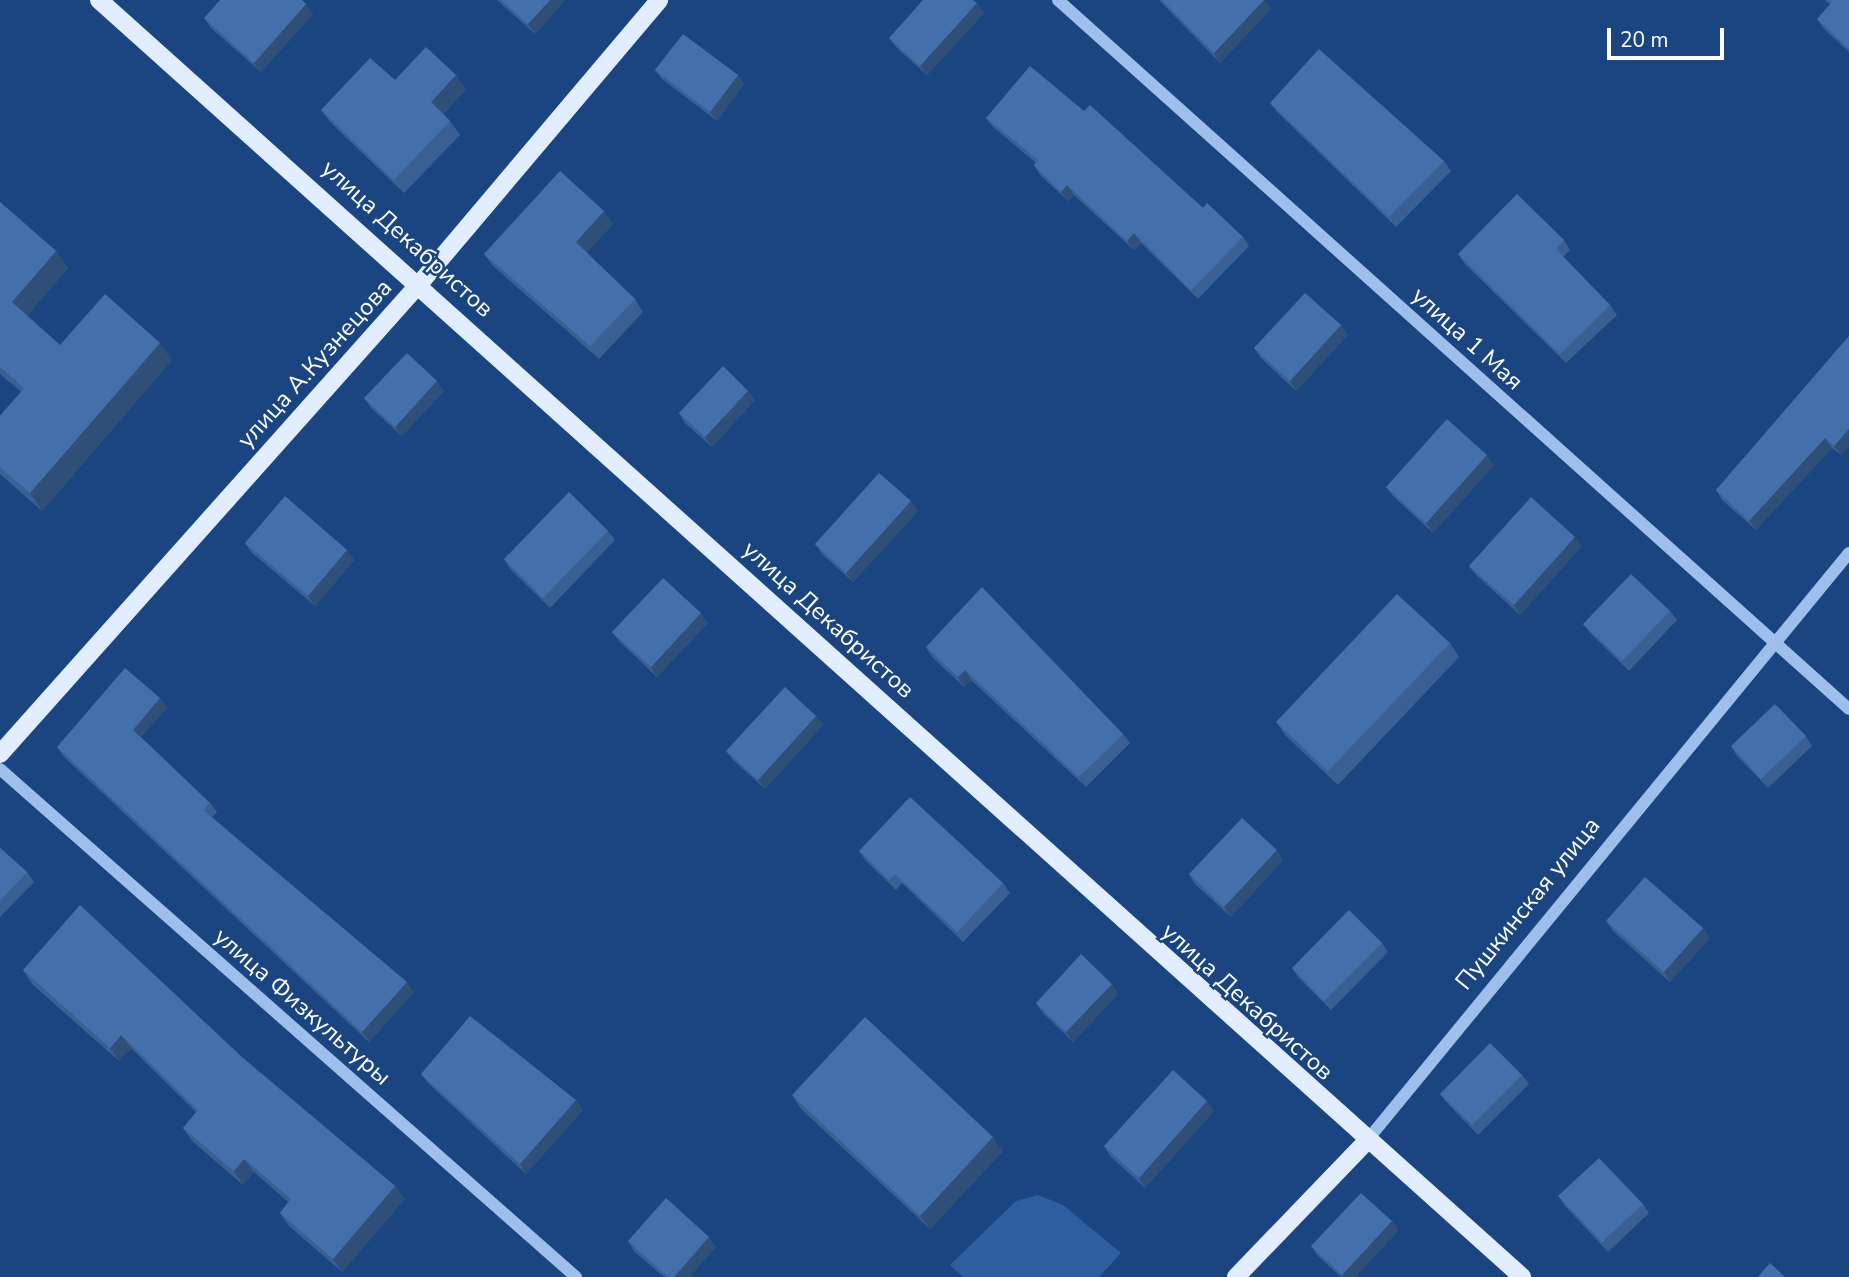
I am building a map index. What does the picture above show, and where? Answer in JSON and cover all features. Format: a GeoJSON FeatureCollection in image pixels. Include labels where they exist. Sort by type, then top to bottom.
{"type":"FeatureCollection","features":[{"type":"Feature","properties":{"kind":"main road","name":"улица Декабристов"},"geometry":{"type":"LineString","coordinates":[[99,0],[421,282],[1365,1143],[1522,1277]]}},
{"type":"Feature","properties":{"kind":"main road","name":"улица А.Кузнецова"},"geometry":{"type":"LineString","coordinates":[[0,754],[421,282],[659,0]]}},
{"type":"Feature","properties":{"kind":"main road","name":"Пушкинская улица"},"geometry":{"type":"LineString","coordinates":[[1236,1277],[1365,1143]]}},
{"type":"Feature","properties":{"kind":"street","name":"улица 1 Мая"},"geometry":{"type":"LineString","coordinates":[[1058,0],[1849,709]]}},
{"type":"Feature","properties":{"kind":"street","name":"Пушкинская улица"},"geometry":{"type":"LineString","coordinates":[[1365,1143],[1849,553]]}},
{"type":"Feature","properties":{"kind":"street","name":"улица Физкультуры"},"geometry":{"type":"LineString","coordinates":[[0,769],[576,1277]]}},
{"type":"Feature","properties":{"kind":"shaded area"},"geometry":{"type":"Polygon","coordinates":[[[1038,1195],[1063,1205],[1121,1253],[1099,1277],[963,1277],[950,1265],[1016,1201],[1038,1195]]]}},
{"type":"Feature","properties":{"kind":"building"},"geometry":{"type":"Polygon","coordinates":[[[220,0],[302,0],[306,4],[254,63],[204,18],[220,0]]]}},
{"type":"Feature","properties":{"kind":"building"},"geometry":{"type":"Polygon","coordinates":[[[501,0],[550,0],[528,24],[501,0]]]}},
{"type":"Feature","properties":{"kind":"building"},"geometry":{"type":"Polygon","coordinates":[[[923,0],[973,0],[977,3],[920,66],[889,38],[923,0]]]}},
{"type":"Feature","properties":{"kind":"building"},"geometry":{"type":"Polygon","coordinates":[[[1162,0],[1264,0],[1214,53],[1162,0]]]}},
{"type":"Feature","properties":{"kind":"building"},"geometry":{"type":"Polygon","coordinates":[[[1829,0],[1849,0],[1849,49],[1817,19],[1832,2],[1829,0]]]}},
{"type":"Feature","properties":{"kind":"building"},"geometry":{"type":"Polygon","coordinates":[[[683,34],[738,75],[710,112],[655,70],[683,34]]]}},
{"type":"Feature","properties":{"kind":"building"},"geometry":{"type":"Polygon","coordinates":[[[426,47],[456,75],[431,102],[450,121],[394,180],[321,110],[370,58],[395,80],[426,47]]]}},
{"type":"Feature","properties":{"kind":"building"},"geometry":{"type":"Polygon","coordinates":[[[1319,49],[1444,161],[1389,217],[1270,103],[1319,49]]]}},
{"type":"Feature","properties":{"kind":"building"},"geometry":{"type":"Polygon","coordinates":[[[1030,66],[1084,111],[1090,105],[1203,208],[1207,203],[1243,237],[1191,290],[1134,233],[1127,241],[1067,185],[1061,192],[1034,165],[1038,160],[986,118],[1030,66]]]}},
{"type":"Feature","properties":{"kind":"building"},"geometry":{"type":"Polygon","coordinates":[[[560,171],[604,211],[576,242],[635,299],[590,346],[484,254],[560,171]]]}},
{"type":"Feature","properties":{"kind":"building"},"geometry":{"type":"Polygon","coordinates":[[[1517,194],[1564,240],[1556,249],[1610,305],[1560,354],[1458,254],[1517,194]]]}},
{"type":"Feature","properties":{"kind":"building"},"geometry":{"type":"Polygon","coordinates":[[[0,202],[56,251],[12,302],[60,345],[105,294],[160,343],[30,493],[0,467],[0,416],[24,388],[0,367],[0,202]]]}},
{"type":"Feature","properties":{"kind":"building"},"geometry":{"type":"Polygon","coordinates":[[[1305,293],[1341,325],[1290,381],[1254,348],[1305,293]]]}},
{"type":"Feature","properties":{"kind":"building"},"geometry":{"type":"Polygon","coordinates":[[[1849,336],[1849,429],[1834,446],[1825,438],[1749,521],[1716,490],[1849,336]]]}},
{"type":"Feature","properties":{"kind":"building"},"geometry":{"type":"Polygon","coordinates":[[[407,353],[437,381],[395,427],[364,398],[407,353]]]}},
{"type":"Feature","properties":{"kind":"building"},"geometry":{"type":"Polygon","coordinates":[[[723,366],[748,391],[705,437],[679,413],[723,366]]]}},
{"type":"Feature","properties":{"kind":"building"},"geometry":{"type":"Polygon","coordinates":[[[1447,419],[1487,455],[1426,523],[1386,487],[1447,419]]]}},
{"type":"Feature","properties":{"kind":"building"},"geometry":{"type":"Polygon","coordinates":[[[879,473],[911,501],[846,573],[815,544],[879,473]]]}},
{"type":"Feature","properties":{"kind":"building"},"geometry":{"type":"Polygon","coordinates":[[[569,492],[608,531],[543,598],[504,559],[569,492]]]}},
{"type":"Feature","properties":{"kind":"building"},"geometry":{"type":"Polygon","coordinates":[[[285,496],[347,550],[308,596],[245,543],[285,496]]]}},
{"type":"Feature","properties":{"kind":"building"},"geometry":{"type":"Polygon","coordinates":[[[1531,497],[1575,537],[1514,605],[1469,566],[1531,497]]]}},
{"type":"Feature","properties":{"kind":"building"},"geometry":{"type":"Polygon","coordinates":[[[1631,574],[1670,611],[1622,661],[1583,624],[1631,574]]]}},
{"type":"Feature","properties":{"kind":"building"},"geometry":{"type":"Polygon","coordinates":[[[663,578],[701,613],[651,667],[612,632],[663,578]]]}},
{"type":"Feature","properties":{"kind":"building"},"geometry":{"type":"Polygon","coordinates":[[[982,587],[1123,734],[1079,777],[965,670],[958,677],[926,647],[982,587]]]}},
{"type":"Feature","properties":{"kind":"building"},"geometry":{"type":"Polygon","coordinates":[[[1397,594],[1450,643],[1328,771],[1276,722],[1397,594]]]}},
{"type":"Feature","properties":{"kind":"building"},"geometry":{"type":"Polygon","coordinates":[[[125,668],[160,698],[133,730],[210,803],[203,810],[407,982],[362,1032],[57,747],[125,668]]]}},
{"type":"Feature","properties":{"kind":"building"},"geometry":{"type":"Polygon","coordinates":[[[785,687],[816,716],[758,780],[726,751],[785,687]]]}},
{"type":"Feature","properties":{"kind":"building"},"geometry":{"type":"Polygon","coordinates":[[[1775,704],[1806,736],[1761,779],[1731,746],[1775,704]]]}},
{"type":"Feature","properties":{"kind":"building"},"geometry":{"type":"Polygon","coordinates":[[[910,797],[1003,883],[957,932],[895,874],[889,880],[859,851],[910,797]]]}},
{"type":"Feature","properties":{"kind":"building"},"geometry":{"type":"Polygon","coordinates":[[[1242,818],[1277,850],[1224,907],[1189,874],[1242,818]]]}},
{"type":"Feature","properties":{"kind":"building"},"geometry":{"type":"Polygon","coordinates":[[[0,848],[27,872],[0,901],[0,848]]]}},
{"type":"Feature","properties":{"kind":"building"},"geometry":{"type":"Polygon","coordinates":[[[1645,877],[1703,928],[1664,972],[1606,921],[1645,877]]]}},
{"type":"Feature","properties":{"kind":"building"},"geometry":{"type":"Polygon","coordinates":[[[80,905],[243,1058],[395,1186],[333,1259],[280,1213],[291,1199],[244,1159],[234,1171],[183,1128],[198,1110],[121,1035],[110,1048],[23,970],[80,905]]]}},
{"type":"Feature","properties":{"kind":"building"},"geometry":{"type":"Polygon","coordinates":[[[1349,910],[1382,943],[1324,1001],[1292,968],[1349,910]]]}},
{"type":"Feature","properties":{"kind":"building"},"geometry":{"type":"Polygon","coordinates":[[[1081,954],[1112,984],[1066,1032],[1036,1003],[1081,954]]]}},
{"type":"Feature","properties":{"kind":"building"},"geometry":{"type":"Polygon","coordinates":[[[470,1016],[576,1100],[520,1164],[421,1074],[470,1016]]]}},
{"type":"Feature","properties":{"kind":"building"},"geometry":{"type":"Polygon","coordinates":[[[865,1017],[993,1137],[920,1216],[792,1095],[865,1017]]]}},
{"type":"Feature","properties":{"kind":"building"},"geometry":{"type":"Polygon","coordinates":[[[1490,1043],[1522,1075],[1472,1125],[1440,1094],[1490,1043]]]}},
{"type":"Feature","properties":{"kind":"building"},"geometry":{"type":"Polygon","coordinates":[[[1173,1070],[1207,1101],[1139,1178],[1104,1146],[1173,1070]]]}},
{"type":"Feature","properties":{"kind":"building"},"geometry":{"type":"Polygon","coordinates":[[[1599,1158],[1643,1204],[1602,1242],[1558,1196],[1599,1158]]]}},
{"type":"Feature","properties":{"kind":"building"},"geometry":{"type":"Polygon","coordinates":[[[1361,1193],[1392,1221],[1342,1275],[1311,1246],[1361,1193]]]}},
{"type":"Feature","properties":{"kind":"building"},"geometry":{"type":"Polygon","coordinates":[[[666,1198],[709,1237],[674,1277],[668,1277],[628,1241],[666,1198]]]}},
{"type":"Feature","properties":{"kind":"building"},"geometry":{"type":"Polygon","coordinates":[[[1770,1263],[1785,1277],[1758,1277],[1770,1263]]]}}]}
